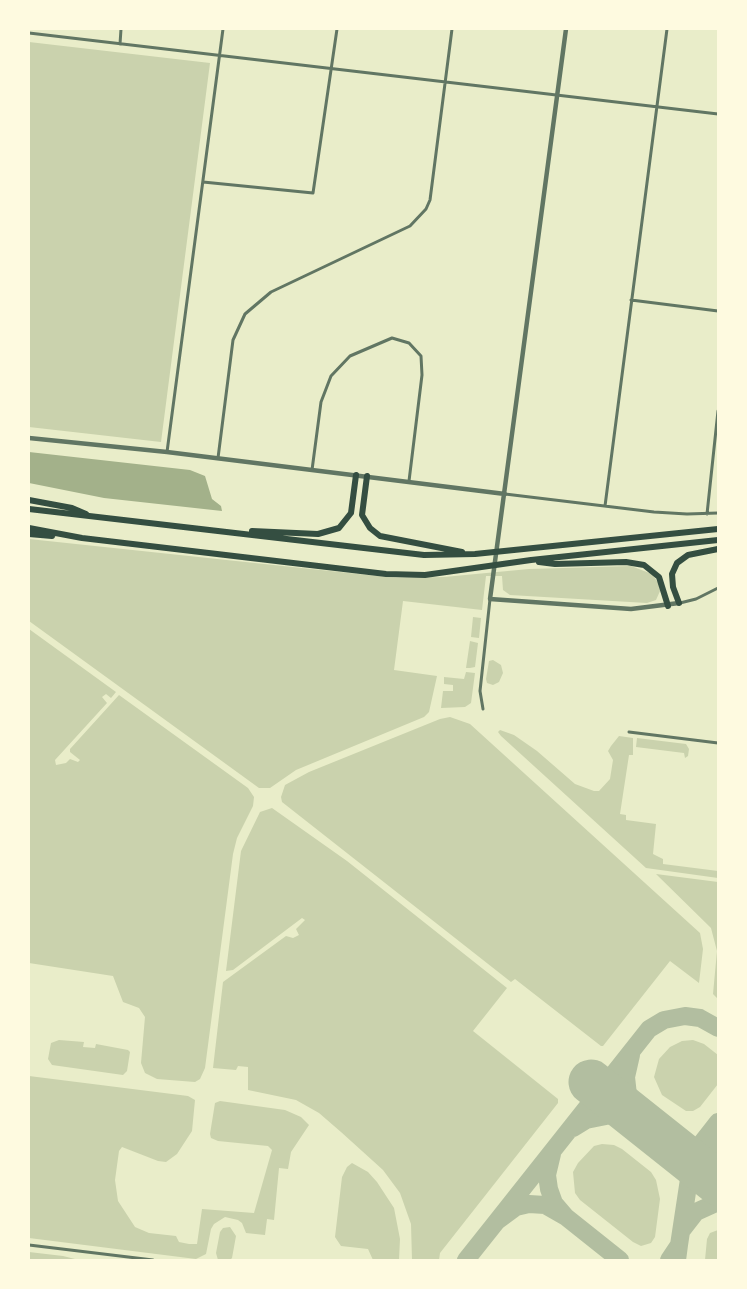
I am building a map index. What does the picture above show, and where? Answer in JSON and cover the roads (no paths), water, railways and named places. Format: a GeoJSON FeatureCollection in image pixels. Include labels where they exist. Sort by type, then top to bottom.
{"type":"FeatureCollection","features":[{"type":"Feature","properties":{"kind":"highway"},"geometry":{"type":"LineString","coordinates":[[204,529],[318,534],[339,528],[351,513],[356,475]]}},
{"type":"Feature","properties":{"kind":"highway"},"geometry":{"type":"LineString","coordinates":[[367,476],[362,515],[370,528],[380,536],[475,554]]}},
{"type":"Feature","properties":{"kind":"highway"},"geometry":{"type":"LineString","coordinates":[[29,500],[72,508],[94,517]]}},
{"type":"Feature","properties":{"kind":"highway"},"geometry":{"type":"LineString","coordinates":[[29,509],[424,555],[475,554],[718,528]]}},
{"type":"Feature","properties":{"kind":"highway"},"geometry":{"type":"LineString","coordinates":[[29,528],[82,538]]}},
{"type":"Feature","properties":{"kind":"highway"},"geometry":{"type":"LineString","coordinates":[[29,534],[82,538],[386,574],[424,574],[531,560],[718,540]]}},
{"type":"Feature","properties":{"kind":"highway"},"geometry":{"type":"LineString","coordinates":[[679,604],[673,587],[672,574],[677,563],[688,555],[718,549]]}},
{"type":"Feature","properties":{"kind":"highway"},"geometry":{"type":"LineString","coordinates":[[531,560],[555,564],[626,562],[644,566],[659,577],[668,606]]}},
{"type":"Feature","properties":{"kind":"street"},"geometry":{"type":"LineString","coordinates":[[120,44],[122,29]]}},
{"type":"Feature","properties":{"kind":"street"},"geometry":{"type":"LineString","coordinates":[[167,452],[223,29]]}},
{"type":"Feature","properties":{"kind":"street"},"geometry":{"type":"LineString","coordinates":[[203,182],[313,193],[337,29]]}},
{"type":"Feature","properties":{"kind":"street"},"geometry":{"type":"LineString","coordinates":[[218,458],[233,340],[245,314],[271,292],[410,226],[426,209],[430,200],[452,29]]}},
{"type":"Feature","properties":{"kind":"street"},"geometry":{"type":"LineString","coordinates":[[483,709],[480,691],[492,582],[566,29]]}},
{"type":"Feature","properties":{"kind":"street"},"geometry":{"type":"LineString","coordinates":[[605,506],[667,29]]}},
{"type":"Feature","properties":{"kind":"street"},"geometry":{"type":"LineString","coordinates":[[29,33],[718,114]]}},
{"type":"Feature","properties":{"kind":"street"},"geometry":{"type":"LineString","coordinates":[[631,300],[718,311]]}},
{"type":"Feature","properties":{"kind":"street"},"geometry":{"type":"LineString","coordinates":[[312,470],[321,402],[331,376],[350,356],[383,340],[401,340],[409,343],[421,356],[422,375],[409,481]]}},
{"type":"Feature","properties":{"kind":"street"},"geometry":{"type":"LineString","coordinates":[[707,514],[718,411]]}},
{"type":"Feature","properties":{"kind":"street"},"geometry":{"type":"LineString","coordinates":[[29,438],[218,458],[654,512],[718,513]]}},
{"type":"Feature","properties":{"kind":"street"},"geometry":{"type":"LineString","coordinates":[[490,599],[631,609],[679,604],[696,599],[718,588]]}},
{"type":"Feature","properties":{"kind":"street"},"geometry":{"type":"LineString","coordinates":[[629,732],[718,743]]}},
{"type":"Feature","properties":{"kind":"street"},"geometry":{"type":"LineString","coordinates":[[29,1246],[153,1260]]}}]}
